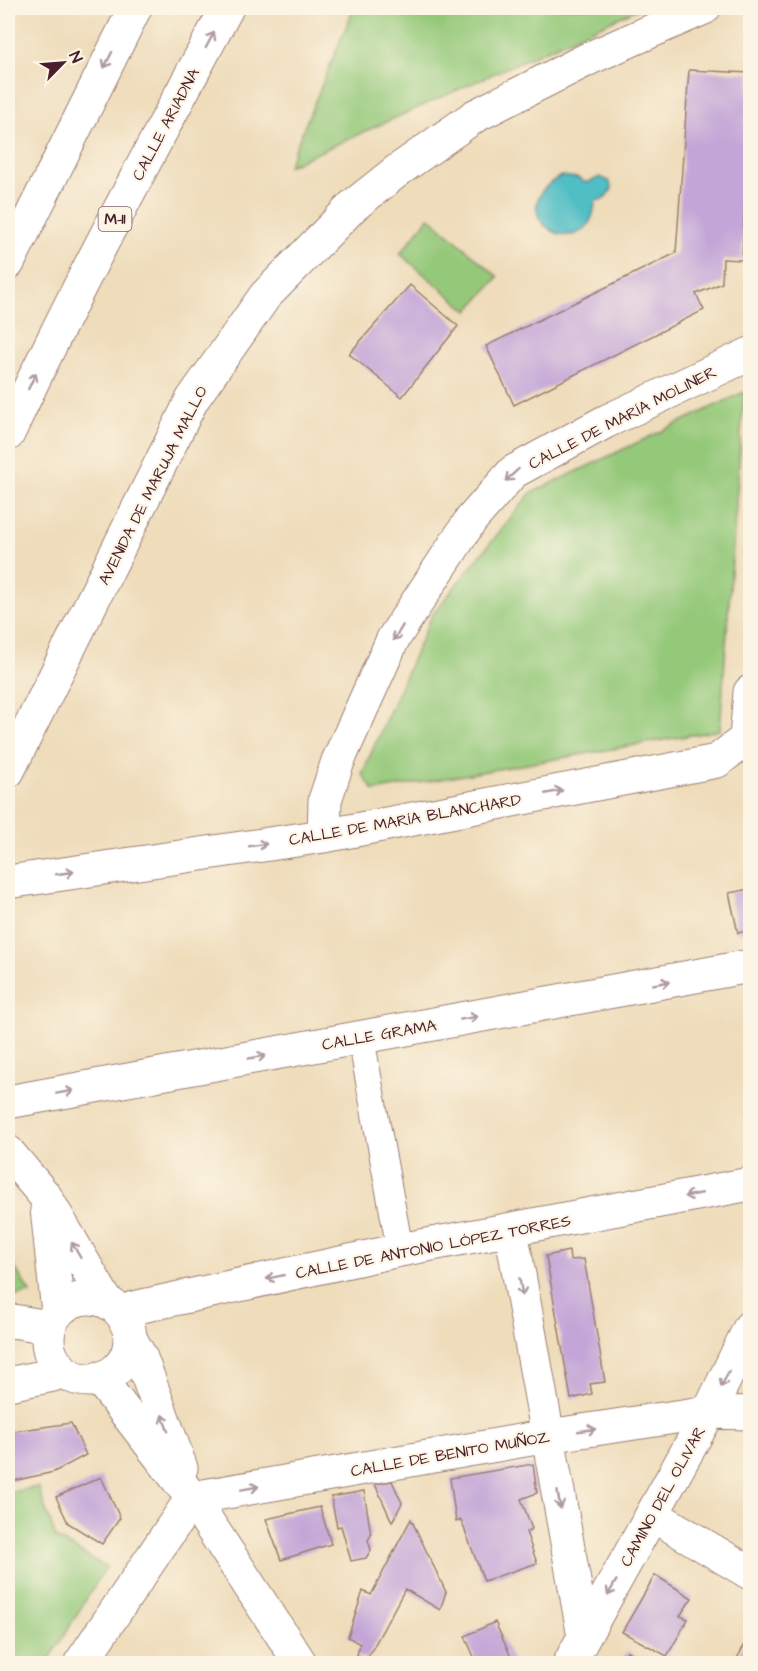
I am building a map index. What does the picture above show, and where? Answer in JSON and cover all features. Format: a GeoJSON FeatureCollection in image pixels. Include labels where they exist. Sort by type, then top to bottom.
{"type":"FeatureCollection","features":[{"type":"Feature","properties":{"kind":"main road"},"geometry":{"type":"LineString","coordinates":[[8,263],[135,8]]}},
{"type":"Feature","properties":{"kind":"main road","name":"CALLE ARIADNA"},"geometry":{"type":"LineString","coordinates":[[8,434],[43,357],[142,166],[228,8]]}},
{"type":"Feature","properties":{"kind":"main road","name":"AVENIDA DE MARUJA MALLO"},"geometry":{"type":"LineString","coordinates":[[8,771],[192,400],[265,296],[353,206],[475,116],[590,58],[704,8]]}},
{"type":"Feature","properties":{"kind":"main road","name":"CALLE DE MARÍA MOLINER"},"geometry":{"type":"LineString","coordinates":[[324,836],[325,800],[338,761],[393,639],[471,520],[513,472],[605,422],[750,354]]}},
{"type":"Feature","properties":{"kind":"main road","name":"CALLE DE MARÍA BLANCHARD"},"geometry":{"type":"LineString","coordinates":[[8,882],[324,836],[717,761],[746,739],[750,692]]}},
{"type":"Feature","properties":{"kind":"main road","name":"CALLE GRAMA"},"geometry":{"type":"LineString","coordinates":[[8,1102],[750,966]]}},
{"type":"Feature","properties":{"kind":"main road"},"geometry":{"type":"LineString","coordinates":[[8,1152],[45,1196],[141,1358],[192,1498]]}},
{"type":"Feature","properties":{"kind":"main road","name":"CALLE DE ANTONIO LÓPEZ TORRES"},"geometry":{"type":"LineString","coordinates":[[121,1321],[133,1308],[400,1250],[750,1184]]}},
{"type":"Feature","properties":{"kind":"main road"},"geometry":{"type":"LineString","coordinates":[[8,1322],[53,1320],[67,1303],[80,1298],[93,1298],[121,1321],[128,1351],[122,1363],[112,1373],[89,1380],[68,1374],[60,1367],[49,1349],[53,1320],[45,1196]]}},
{"type":"Feature","properties":{"kind":"main road"},"geometry":{"type":"LineString","coordinates":[[511,1230],[548,1436],[577,1650]]}},
{"type":"Feature","properties":{"kind":"main road","name":"CAMINO DEL OLIVAR"},"geometry":{"type":"LineString","coordinates":[[577,1650],[709,1412],[750,1327]]}},
{"type":"Feature","properties":{"kind":"main road"},"geometry":{"type":"LineString","coordinates":[[8,1384],[53,1375],[60,1367]]}},
{"type":"Feature","properties":{"kind":"main road"},"geometry":{"type":"LineString","coordinates":[[99,1378],[192,1498],[301,1664]]}},
{"type":"Feature","properties":{"kind":"main road","name":"CALLE DE BENITO MUÑOZ"},"geometry":{"type":"LineString","coordinates":[[192,1498],[548,1436],[709,1412],[750,1413]]}},
{"type":"Feature","properties":{"kind":"main road"},"geometry":{"type":"LineString","coordinates":[[80,1664],[192,1498]]}},
{"type":"Feature","properties":{"kind":"main road"},"geometry":{"type":"LineString","coordinates":[[653,1515],[750,1573]]}},
{"type":"Feature","properties":{"kind":"street"},"geometry":{"type":"LineString","coordinates":[[361,1038],[400,1250]]}},
{"type":"Feature","properties":{"kind":"green space"},"geometry":{"type":"Polygon","coordinates":[[[354,8],[640,8],[288,166],[354,8]]]}},
{"type":"Feature","properties":{"kind":"green space"},"geometry":{"type":"Polygon","coordinates":[[[429,217],[498,277],[468,311],[400,254],[429,217]]]}},
{"type":"Feature","properties":{"kind":"green space"},"geometry":{"type":"Polygon","coordinates":[[[744,392],[720,730],[374,791],[362,774],[432,615],[531,493],[744,392]]]}},
{"type":"Feature","properties":{"kind":"green space"},"geometry":{"type":"Polygon","coordinates":[[[8,1256],[30,1293],[8,1297],[8,1256]]]}},
{"type":"Feature","properties":{"kind":"green space"},"geometry":{"type":"Polygon","coordinates":[[[38,1487],[56,1538],[106,1567],[47,1663],[8,1663],[8,1492],[38,1487]]]}},
{"type":"Feature","properties":{"kind":"water"},"geometry":{"type":"Polygon","coordinates":[[[561,176],[578,178],[586,183],[600,177],[609,181],[612,189],[604,199],[595,201],[590,222],[578,233],[564,235],[551,230],[540,220],[537,206],[542,191],[561,176]]]}},
{"type":"Feature","properties":{"kind":"building"},"geometry":{"type":"Polygon","coordinates":[[[689,70],[750,73],[742,260],[723,259],[722,283],[696,294],[704,310],[514,405],[486,346],[676,253],[689,70]]]}},
{"type":"Feature","properties":{"kind":"building"},"geometry":{"type":"Polygon","coordinates":[[[410,285],[458,326],[402,397],[349,354],[410,285]]]}},
{"type":"Feature","properties":{"kind":"building"},"geometry":{"type":"Polygon","coordinates":[[[750,889],[750,930],[738,933],[729,893],[750,889]]]}},
{"type":"Feature","properties":{"kind":"building"},"geometry":{"type":"Polygon","coordinates":[[[569,1251],[570,1260],[584,1259],[605,1382],[590,1384],[592,1394],[571,1399],[546,1256],[569,1251]]]}},
{"type":"Feature","properties":{"kind":"building"},"geometry":{"type":"Polygon","coordinates":[[[71,1423],[86,1455],[54,1472],[8,1482],[8,1432],[71,1423]]]}},
{"type":"Feature","properties":{"kind":"building"},"geometry":{"type":"Polygon","coordinates":[[[533,1464],[537,1493],[521,1499],[532,1529],[526,1532],[537,1563],[484,1581],[461,1520],[456,1522],[450,1478],[533,1464]]]}},
{"type":"Feature","properties":{"kind":"building"},"geometry":{"type":"Polygon","coordinates":[[[101,1477],[120,1518],[102,1544],[68,1523],[56,1497],[101,1477]]]}},
{"type":"Feature","properties":{"kind":"building"},"geometry":{"type":"Polygon","coordinates":[[[392,1481],[402,1503],[392,1522],[375,1484],[392,1481]]]}},
{"type":"Feature","properties":{"kind":"building"},"geometry":{"type":"Polygon","coordinates":[[[364,1491],[371,1535],[368,1540],[371,1550],[366,1558],[351,1561],[341,1526],[337,1527],[331,1497],[364,1491]]]}},
{"type":"Feature","properties":{"kind":"building"},"geometry":{"type":"Polygon","coordinates":[[[320,1507],[331,1544],[281,1560],[266,1519],[320,1507]]]}},
{"type":"Feature","properties":{"kind":"building"},"geometry":{"type":"Polygon","coordinates":[[[411,1519],[446,1592],[440,1610],[405,1589],[367,1659],[357,1655],[360,1644],[348,1637],[363,1591],[371,1595],[411,1519]]]}},
{"type":"Feature","properties":{"kind":"building"},"geometry":{"type":"Polygon","coordinates":[[[655,1575],[692,1598],[680,1616],[688,1619],[667,1656],[622,1632],[655,1575]]]}},
{"type":"Feature","properties":{"kind":"building"},"geometry":{"type":"Polygon","coordinates":[[[495,1622],[514,1664],[464,1664],[475,1659],[465,1636],[495,1622]]]}},
{"type":"Feature","properties":{"kind":"building"},"geometry":{"type":"Polygon","coordinates":[[[750,1635],[750,1664],[734,1664],[750,1635]]]}},
{"type":"Feature","properties":{"kind":"building"},"geometry":{"type":"Polygon","coordinates":[[[627,1651],[651,1664],[619,1664],[627,1651]]]}}]}
